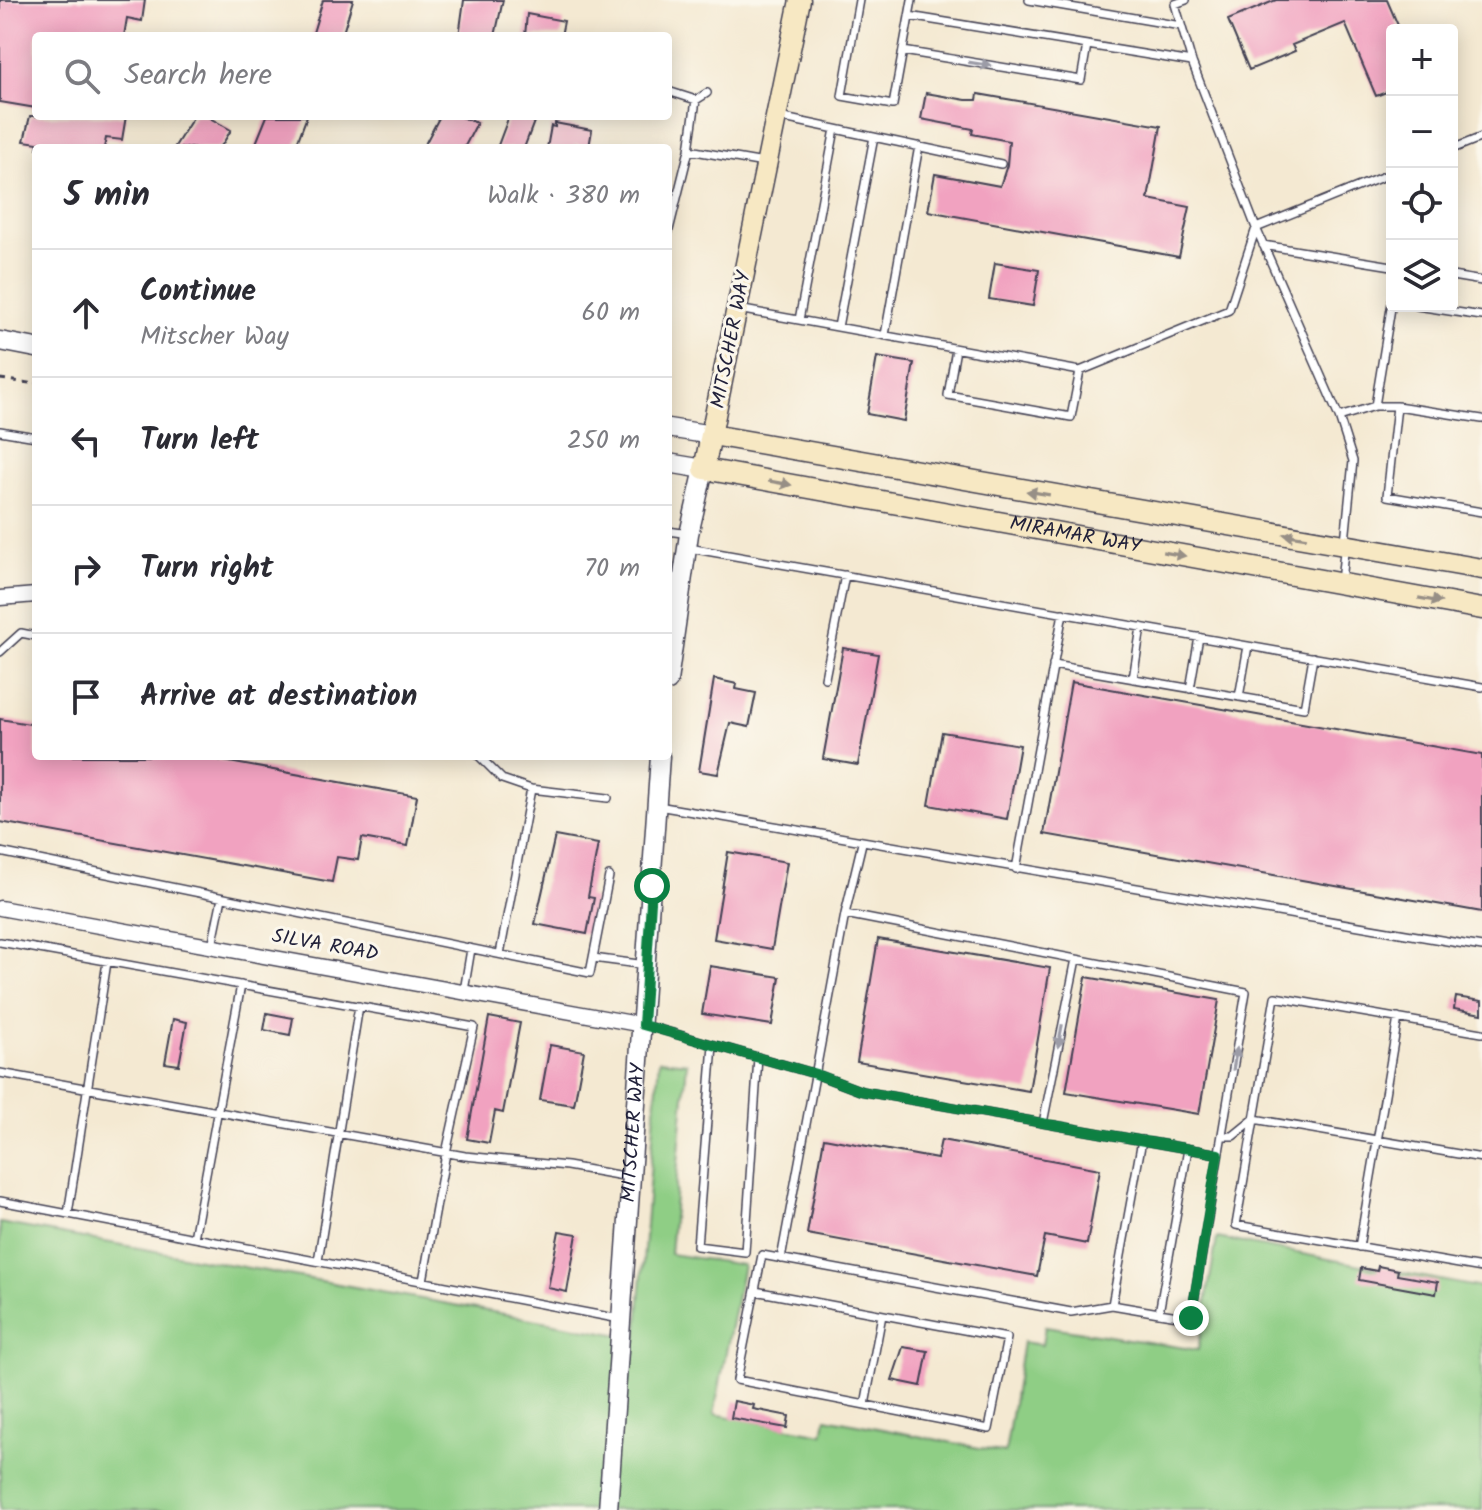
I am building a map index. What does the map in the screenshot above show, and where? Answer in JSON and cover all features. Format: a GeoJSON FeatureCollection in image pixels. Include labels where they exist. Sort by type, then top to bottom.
{"type":"FeatureCollection","features":[{"type":"Feature","properties":{"kind":"main road","name":"MITSCHER WAY"},"geometry":{"type":"LineString","coordinates":[[704,469],[800,0]]}},
{"type":"Feature","properties":{"kind":"main road","name":"MIRAMAR WAY"},"geometry":{"type":"LineString","coordinates":[[712,435],[1482,569]]}},
{"type":"Feature","properties":{"kind":"main road","name":"MIRAMAR WAY"},"geometry":{"type":"LineString","coordinates":[[704,469],[1482,609]]}},
{"type":"Feature","properties":{"kind":"street"},"geometry":{"type":"LineString","coordinates":[[0,341],[32,347]]}},
{"type":"Feature","properties":{"kind":"street","name":"MIRAMAR WAY"},"geometry":{"type":"LineString","coordinates":[[672,429],[712,435]]}},
{"type":"Feature","properties":{"kind":"street","name":"MIRAMAR WAY"},"geometry":{"type":"LineString","coordinates":[[672,464],[704,469]]}},
{"type":"Feature","properties":{"kind":"street","name":"MITSCHER WAY"},"geometry":{"type":"LineString","coordinates":[[672,624],[674,598],[704,469]]}},
{"type":"Feature","properties":{"kind":"street"},"geometry":{"type":"LineString","coordinates":[[0,598],[32,595]]}},
{"type":"Feature","properties":{"kind":"street","name":"MITSCHER WAY"},"geometry":{"type":"LineString","coordinates":[[608,1510],[660,760]]}},
{"type":"Feature","properties":{"kind":"street","name":"SILVA ROAD"},"geometry":{"type":"LineString","coordinates":[[0,908],[643,1025]]}},
{"type":"Feature","properties":{"kind":"lane"},"geometry":{"type":"LineString","coordinates":[[859,0],[842,96],[893,105],[912,0]]}},
{"type":"Feature","properties":{"kind":"lane"},"geometry":{"type":"LineString","coordinates":[[1029,0],[1181,26]]}},
{"type":"Feature","properties":{"kind":"lane"},"geometry":{"type":"LineString","coordinates":[[1186,0],[1174,2],[1192,62],[1263,245],[1339,417],[1353,461],[1348,545],[1341,584]]}},
{"type":"Feature","properties":{"kind":"lane"},"geometry":{"type":"LineString","coordinates":[[909,16],[1192,62]]}},
{"type":"Feature","properties":{"kind":"lane"},"geometry":{"type":"LineString","coordinates":[[903,51],[1081,80],[1087,45]]}},
{"type":"Feature","properties":{"kind":"lane"},"geometry":{"type":"LineString","coordinates":[[672,92],[696,100]]}},
{"type":"Feature","properties":{"kind":"lane"},"geometry":{"type":"LineString","coordinates":[[672,218],[689,150],[696,100],[707,93]]}},
{"type":"Feature","properties":{"kind":"lane"},"geometry":{"type":"LineString","coordinates":[[777,117],[1001,164]]}},
{"type":"Feature","properties":{"kind":"lane"},"geometry":{"type":"LineString","coordinates":[[799,320],[835,129]]}},
{"type":"Feature","properties":{"kind":"lane"},"geometry":{"type":"LineString","coordinates":[[838,327],[874,137]]}},
{"type":"Feature","properties":{"kind":"lane"},"geometry":{"type":"LineString","coordinates":[[1458,147],[1482,137]]}},
{"type":"Feature","properties":{"kind":"lane"},"geometry":{"type":"LineString","coordinates":[[885,335],[919,146]]}},
{"type":"Feature","properties":{"kind":"lane"},"geometry":{"type":"LineString","coordinates":[[689,150],[767,164]]}},
{"type":"Feature","properties":{"kind":"lane"},"geometry":{"type":"LineString","coordinates":[[738,309],[1080,371],[1229,310],[1256,228],[1386,175]]}},
{"type":"Feature","properties":{"kind":"lane"},"geometry":{"type":"LineString","coordinates":[[1263,245],[1386,265]]}},
{"type":"Feature","properties":{"kind":"lane"},"geometry":{"type":"LineString","coordinates":[[1458,277],[1482,281]]}},
{"type":"Feature","properties":{"kind":"lane"},"geometry":{"type":"LineString","coordinates":[[1375,406],[1390,312]]}},
{"type":"Feature","properties":{"kind":"lane"},"geometry":{"type":"LineString","coordinates":[[1456,312],[1482,316]]}},
{"type":"Feature","properties":{"kind":"lane"},"geometry":{"type":"LineString","coordinates":[[956,349],[948,395],[1071,417],[1080,371]]}},
{"type":"Feature","properties":{"kind":"lane"},"geometry":{"type":"LineString","coordinates":[[1339,417],[1375,406],[1397,406],[1482,419]]}},
{"type":"Feature","properties":{"kind":"lane"},"geometry":{"type":"LineString","coordinates":[[1397,406],[1387,496],[1482,512]]}},
{"type":"Feature","properties":{"kind":"lane"},"geometry":{"type":"LineString","coordinates":[[0,431],[32,436]]}},
{"type":"Feature","properties":{"kind":"lane"},"geometry":{"type":"LineString","coordinates":[[672,533],[688,541],[845,575],[1482,687]]}},
{"type":"Feature","properties":{"kind":"lane"},"geometry":{"type":"LineString","coordinates":[[825,678],[845,575]]}},
{"type":"Feature","properties":{"kind":"lane"},"geometry":{"type":"LineString","coordinates":[[1016,869],[1063,613]]}},
{"type":"Feature","properties":{"kind":"lane"},"geometry":{"type":"LineString","coordinates":[[1133,679],[1141,627]]}},
{"type":"Feature","properties":{"kind":"lane"},"geometry":{"type":"LineString","coordinates":[[0,652],[21,633],[32,635]]}},
{"type":"Feature","properties":{"kind":"lane"},"geometry":{"type":"LineString","coordinates":[[1190,689],[1199,637]]}},
{"type":"Feature","properties":{"kind":"lane"},"geometry":{"type":"LineString","coordinates":[[1239,697],[1248,646]]}},
{"type":"Feature","properties":{"kind":"lane"},"geometry":{"type":"LineString","coordinates":[[1053,665],[1304,708],[1313,657]]}},
{"type":"Feature","properties":{"kind":"lane"},"geometry":{"type":"LineString","coordinates":[[483,760],[502,779],[531,789],[608,798]]}},
{"type":"Feature","properties":{"kind":"lane"},"geometry":{"type":"LineString","coordinates":[[500,954],[531,789]]}},
{"type":"Feature","properties":{"kind":"lane"},"geometry":{"type":"LineString","coordinates":[[658,806],[1482,947]]}},
{"type":"Feature","properties":{"kind":"lane"},"geometry":{"type":"LineString","coordinates":[[781,1259],[845,914],[862,843]]}},
{"type":"Feature","properties":{"kind":"lane"},"geometry":{"type":"LineString","coordinates":[[0,852],[590,973],[609,876]]}},
{"type":"Feature","properties":{"kind":"lane"},"geometry":{"type":"LineString","coordinates":[[212,946],[222,898]]}},
{"type":"Feature","properties":{"kind":"lane"},"geometry":{"type":"LineString","coordinates":[[713,1045],[697,1246],[762,1255],[1071,1312],[1112,1305],[1191,1318],[1246,992],[845,914]]}},
{"type":"Feature","properties":{"kind":"lane"},"geometry":{"type":"LineString","coordinates":[[0,942],[474,1027],[446,1153],[423,1281]]}},
{"type":"Feature","properties":{"kind":"lane"},"geometry":{"type":"LineString","coordinates":[[464,991],[471,949]]}},
{"type":"Feature","properties":{"kind":"lane"},"geometry":{"type":"LineString","coordinates":[[593,958],[647,965]]}},
{"type":"Feature","properties":{"kind":"lane"},"geometry":{"type":"LineString","coordinates":[[1043,1123],[1076,959]]}},
{"type":"Feature","properties":{"kind":"lane"},"geometry":{"type":"LineString","coordinates":[[68,1214],[107,962]]}},
{"type":"Feature","properties":{"kind":"lane"},"geometry":{"type":"LineString","coordinates":[[194,1238],[241,985]]}},
{"type":"Feature","properties":{"kind":"lane"},"geometry":{"type":"LineString","coordinates":[[1482,1033],[1275,997],[1236,1225],[1482,1268]]}},
{"type":"Feature","properties":{"kind":"lane"},"geometry":{"type":"LineString","coordinates":[[318,1261],[359,1006]]}},
{"type":"Feature","properties":{"kind":"lane"},"geometry":{"type":"LineString","coordinates":[[1359,1247],[1398,1018]]}},
{"type":"Feature","properties":{"kind":"lane"},"geometry":{"type":"LineString","coordinates":[[643,1025],[816,1074],[861,1091],[1218,1154]]}},
{"type":"Feature","properties":{"kind":"lane"},"geometry":{"type":"LineString","coordinates":[[745,1252],[758,1057]]}},
{"type":"Feature","properties":{"kind":"lane"},"geometry":{"type":"LineString","coordinates":[[0,1073],[446,1153],[632,1178]]}},
{"type":"Feature","properties":{"kind":"lane"},"geometry":{"type":"LineString","coordinates":[[1222,1136],[1233,1136],[1254,1119],[1482,1158]]}},
{"type":"Feature","properties":{"kind":"lane"},"geometry":{"type":"LineString","coordinates":[[1112,1305],[1142,1140]]}},
{"type":"Feature","properties":{"kind":"lane"},"geometry":{"type":"LineString","coordinates":[[1159,1313],[1188,1149]]}},
{"type":"Feature","properties":{"kind":"lane"},"geometry":{"type":"LineString","coordinates":[[0,1201],[622,1320]]}},
{"type":"Feature","properties":{"kind":"lane"},"geometry":{"type":"LineString","coordinates":[[755,1291],[1007,1338],[989,1429],[737,1380],[762,1255]]}},
{"type":"Feature","properties":{"kind":"lane"},"geometry":{"type":"LineString","coordinates":[[865,1405],[882,1315]]}},
{"type":"Feature","properties":{"kind":"path"},"geometry":{"type":"LineString","coordinates":[[0,379],[32,383]]}},
{"type":"Feature","properties":{"kind":"green space"},"geometry":{"type":"Polygon","coordinates":[[[659,1060],[687,1063],[670,1254],[743,1265],[714,1414],[823,1434],[826,1418],[1005,1453],[1023,1342],[1042,1345],[1045,1326],[1198,1350],[1217,1238],[1482,1288],[1482,1510],[0,1510],[0,1223],[637,1338],[659,1060]]]}},
{"type":"Feature","properties":{"kind":"building"},"geometry":{"type":"Polygon","coordinates":[[[0,0],[145,0],[142,21],[127,18],[125,32],[32,32],[32,107],[0,102],[0,0]]]}},
{"type":"Feature","properties":{"kind":"building"},"geometry":{"type":"Polygon","coordinates":[[[323,0],[353,0],[343,32],[313,32],[323,0]]]}},
{"type":"Feature","properties":{"kind":"building"},"geometry":{"type":"Polygon","coordinates":[[[464,0],[503,0],[496,32],[460,32],[464,0]]]}},
{"type":"Feature","properties":{"kind":"building"},"geometry":{"type":"Polygon","coordinates":[[[1276,0],[1387,0],[1397,24],[1386,24],[1386,92],[1376,96],[1345,23],[1292,45],[1295,51],[1249,70],[1228,20],[1276,0]]]}},
{"type":"Feature","properties":{"kind":"building"},"geometry":{"type":"Polygon","coordinates":[[[527,14],[564,21],[562,32],[525,32],[527,14]]]}},
{"type":"Feature","properties":{"kind":"building"},"geometry":{"type":"Polygon","coordinates":[[[926,93],[966,100],[977,100],[978,94],[1161,126],[1148,199],[1190,207],[1179,257],[928,211],[935,174],[1000,186],[1007,165],[1009,141],[972,134],[973,129],[921,119],[926,93]]]}},
{"type":"Feature","properties":{"kind":"building"},"geometry":{"type":"Polygon","coordinates":[[[30,116],[32,120],[125,120],[122,140],[106,138],[105,144],[38,144],[24,141],[30,116]]]}},
{"type":"Feature","properties":{"kind":"building"},"geometry":{"type":"Polygon","coordinates":[[[192,120],[213,120],[231,130],[223,144],[176,144],[192,120]]]}},
{"type":"Feature","properties":{"kind":"building"},"geometry":{"type":"Polygon","coordinates":[[[265,120],[306,120],[296,144],[256,144],[265,120]]]}},
{"type":"Feature","properties":{"kind":"building"},"geometry":{"type":"Polygon","coordinates":[[[438,120],[469,120],[477,123],[466,144],[425,144],[438,120]]]}},
{"type":"Feature","properties":{"kind":"building"},"geometry":{"type":"Polygon","coordinates":[[[508,120],[535,120],[526,144],[498,144],[508,120]]]}},
{"type":"Feature","properties":{"kind":"building"},"geometry":{"type":"Polygon","coordinates":[[[555,123],[592,130],[590,144],[548,144],[551,126],[555,127],[555,123]]]}},
{"type":"Feature","properties":{"kind":"building"},"geometry":{"type":"Polygon","coordinates":[[[995,263],[1039,270],[1033,306],[989,299],[995,263]]]}},
{"type":"Feature","properties":{"kind":"building"},"geometry":{"type":"Polygon","coordinates":[[[877,357],[914,363],[904,421],[867,414],[877,357]]]}},
{"type":"Feature","properties":{"kind":"building"},"geometry":{"type":"Polygon","coordinates":[[[843,648],[878,654],[858,765],[823,759],[843,648]]]}},
{"type":"Feature","properties":{"kind":"building"},"geometry":{"type":"Polygon","coordinates":[[[714,679],[737,684],[736,689],[756,693],[749,727],[730,723],[718,774],[699,771],[714,679]]]}},
{"type":"Feature","properties":{"kind":"building"},"geometry":{"type":"Polygon","coordinates":[[[1071,682],[1482,755],[1482,912],[1044,834],[1071,682]]]}},
{"type":"Feature","properties":{"kind":"building"},"geometry":{"type":"Polygon","coordinates":[[[0,719],[32,724],[32,760],[218,760],[417,796],[408,846],[362,838],[358,860],[337,857],[332,882],[0,822],[0,719]]]}},
{"type":"Feature","properties":{"kind":"building"},"geometry":{"type":"Polygon","coordinates":[[[942,732],[1020,745],[1007,819],[929,805],[942,732]]]}},
{"type":"Feature","properties":{"kind":"building"},"geometry":{"type":"Polygon","coordinates":[[[555,836],[598,844],[588,897],[594,898],[587,934],[535,924],[555,836]]]}},
{"type":"Feature","properties":{"kind":"building"},"geometry":{"type":"Polygon","coordinates":[[[728,852],[787,862],[772,949],[714,939],[728,852]]]}},
{"type":"Feature","properties":{"kind":"building"},"geometry":{"type":"Polygon","coordinates":[[[878,939],[1050,968],[1029,1091],[857,1062],[878,939]]]}},
{"type":"Feature","properties":{"kind":"building"},"geometry":{"type":"Polygon","coordinates":[[[710,966],[780,977],[772,1025],[702,1014],[710,966]]]}},
{"type":"Feature","properties":{"kind":"building"},"geometry":{"type":"Polygon","coordinates":[[[1086,977],[1219,1000],[1199,1114],[1066,1092],[1086,977]]]}},
{"type":"Feature","properties":{"kind":"building"},"geometry":{"type":"Polygon","coordinates":[[[1456,997],[1482,1001],[1482,1014],[1454,1009],[1456,997]]]}},
{"type":"Feature","properties":{"kind":"building"},"geometry":{"type":"Polygon","coordinates":[[[267,1013],[293,1018],[290,1035],[264,1030],[267,1013]]]}},
{"type":"Feature","properties":{"kind":"building"},"geometry":{"type":"Polygon","coordinates":[[[489,1017],[520,1023],[503,1113],[495,1111],[489,1143],[467,1139],[489,1017]]]}},
{"type":"Feature","properties":{"kind":"building"},"geometry":{"type":"Polygon","coordinates":[[[173,1019],[187,1022],[179,1065],[165,1063],[173,1019]]]}},
{"type":"Feature","properties":{"kind":"building"},"geometry":{"type":"Polygon","coordinates":[[[550,1045],[584,1051],[574,1105],[540,1100],[550,1045]]]}},
{"type":"Feature","properties":{"kind":"building"},"geometry":{"type":"Polygon","coordinates":[[[824,1138],[937,1159],[941,1140],[1100,1169],[1087,1244],[1045,1236],[1037,1276],[807,1234],[824,1138]]]}},
{"type":"Feature","properties":{"kind":"building"},"geometry":{"type":"Polygon","coordinates":[[[559,1231],[577,1234],[567,1292],[548,1288],[559,1231]]]}},
{"type":"Feature","properties":{"kind":"building"},"geometry":{"type":"Polygon","coordinates":[[[1378,1266],[1398,1270],[1397,1275],[1438,1282],[1436,1294],[1359,1280],[1361,1268],[1377,1271],[1378,1266]]]}},
{"type":"Feature","properties":{"kind":"building"},"geometry":{"type":"Polygon","coordinates":[[[903,1347],[928,1351],[921,1386],[892,1380],[903,1347]]]}},
{"type":"Feature","properties":{"kind":"building"},"geometry":{"type":"Polygon","coordinates":[[[734,1401],[754,1405],[753,1409],[789,1416],[787,1428],[731,1418],[734,1401]]]}},
{"type":"Feature","properties":{"kind":"route"},"geometry":{"type":"LineString","coordinates":[[652,886],[643,1025],[816,1074],[861,1091],[1218,1154],[1191,1318]]}}]}
